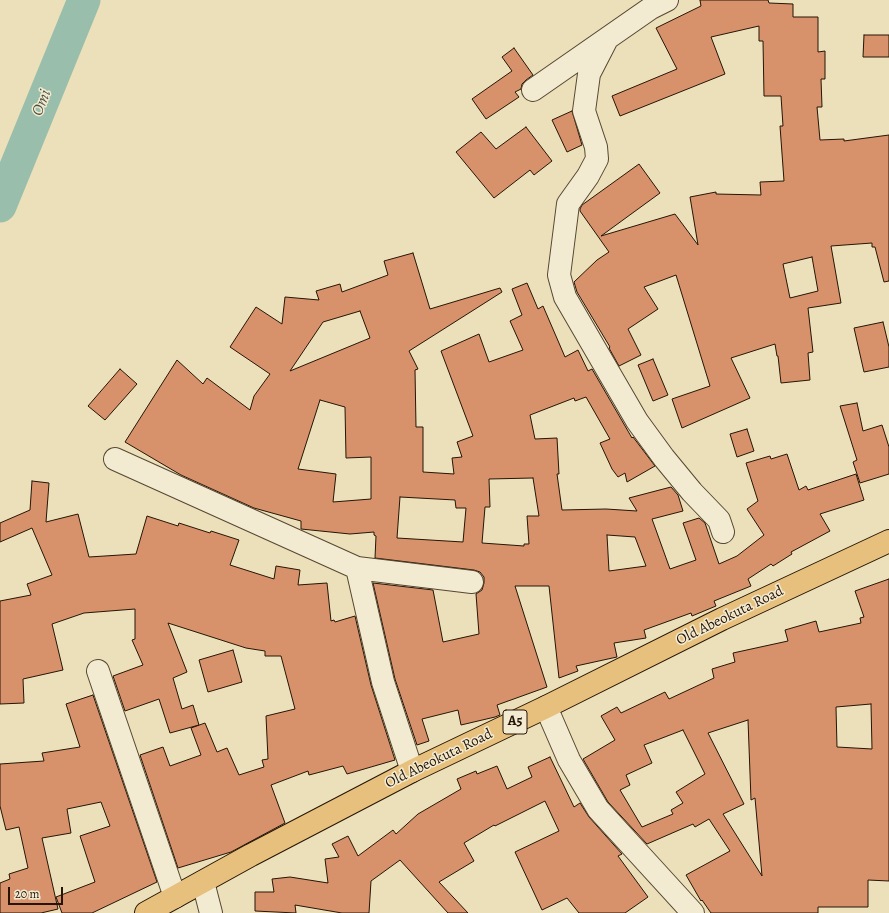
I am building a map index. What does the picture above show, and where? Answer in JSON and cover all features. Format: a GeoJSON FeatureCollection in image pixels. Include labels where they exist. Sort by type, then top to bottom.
{"type":"FeatureCollection","features":[{"type":"Feature","properties":{"kind":"highway","name":"Old Abeokuta Road"},"geometry":{"type":"LineString","coordinates":[[146,913],[412,771],[546,707],[722,619],[889,541]]}},
{"type":"Feature","properties":{"kind":"street"},"geometry":{"type":"LineString","coordinates":[[533,90],[651,8],[667,0]]}},
{"type":"Feature","properties":{"kind":"street"},"geometry":{"type":"LineString","coordinates":[[607,39],[589,74],[584,111],[596,147],[597,158],[588,176],[568,204],[559,275],[565,297],[637,421],[664,458],[692,492],[719,520],[723,532]]}},
{"type":"Feature","properties":{"kind":"street"},"geometry":{"type":"LineString","coordinates":[[115,459],[357,568],[472,582]]}},
{"type":"Feature","properties":{"kind":"street"},"geometry":{"type":"LineString","coordinates":[[357,568],[383,682],[412,771]]}},
{"type":"Feature","properties":{"kind":"street"},"geometry":{"type":"LineString","coordinates":[[98,671],[175,897]]}},
{"type":"Feature","properties":{"kind":"street"},"geometry":{"type":"LineString","coordinates":[[546,707],[569,760],[598,809],[693,913]]}},
{"type":"Feature","properties":{"kind":"street"},"geometry":{"type":"LineString","coordinates":[[203,882],[211,913]]}},
{"type":"Feature","properties":{"kind":"building"},"geometry":{"type":"Polygon","coordinates":[[[700,0],[768,0],[769,3],[793,4],[793,17],[818,17],[818,52],[825,51],[825,79],[821,79],[822,107],[817,107],[820,140],[844,139],[844,141],[889,135],[889,281],[884,282],[875,247],[872,247],[872,243],[831,246],[841,303],[808,308],[813,352],[808,353],[810,380],[781,383],[775,344],[731,358],[750,398],[682,428],[672,399],[710,386],[676,275],[644,287],[658,309],[628,329],[641,355],[619,366],[609,348],[610,347],[577,292],[574,282],[597,260],[609,252],[580,211],[582,205],[639,164],[660,193],[601,236],[675,214],[698,245],[690,197],[716,192],[716,194],[761,195],[760,182],[784,181],[780,126],[783,126],[781,96],[764,96],[763,41],[759,41],[759,26],[711,37],[725,74],[620,116],[612,96],[677,69],[656,28],[701,6],[700,0]],[[812,257],[783,264],[790,298],[818,291],[812,257]]]}},
{"type":"Feature","properties":{"kind":"building"},"geometry":{"type":"Polygon","coordinates":[[[864,35],[889,35],[889,57],[863,57],[864,35]]]}},
{"type":"Feature","properties":{"kind":"building"},"geometry":{"type":"Polygon","coordinates":[[[514,48],[533,75],[522,84],[521,89],[515,92],[519,97],[486,119],[472,99],[512,71],[502,57],[514,48]]]}},
{"type":"Feature","properties":{"kind":"building"},"geometry":{"type":"Polygon","coordinates":[[[572,111],[582,145],[567,152],[552,120],[572,111]]]}},
{"type":"Feature","properties":{"kind":"building"},"geometry":{"type":"Polygon","coordinates":[[[526,127],[552,161],[534,175],[530,170],[494,198],[456,152],[481,132],[496,149],[526,127]]]}},
{"type":"Feature","properties":{"kind":"building"},"geometry":{"type":"Polygon","coordinates":[[[413,253],[430,309],[500,288],[502,292],[409,351],[418,369],[415,370],[416,427],[423,427],[423,472],[454,474],[452,458],[462,457],[457,442],[473,436],[441,351],[479,334],[489,362],[523,350],[510,321],[522,315],[512,289],[527,283],[538,309],[543,306],[565,357],[578,350],[588,371],[592,369],[632,438],[633,437],[655,466],[627,482],[625,473],[618,477],[612,469],[600,443],[610,439],[586,397],[575,401],[574,398],[530,415],[535,439],[557,438],[559,474],[557,474],[562,510],[606,509],[637,511],[629,498],[671,487],[678,495],[683,511],[652,519],[670,569],[696,560],[683,523],[699,518],[705,523],[719,564],[737,556],[764,535],[747,509],[758,501],[746,463],[770,456],[771,459],[787,454],[799,490],[806,486],[808,490],[856,474],[864,500],[820,514],[830,531],[791,552],[792,554],[773,566],[771,564],[748,579],[751,586],[714,601],[716,606],[692,616],[691,613],[644,630],[646,638],[614,643],[617,657],[576,666],[578,671],[559,678],[549,586],[515,586],[547,687],[497,705],[500,715],[495,717],[461,725],[458,710],[422,719],[429,741],[417,745],[395,679],[373,583],[433,590],[443,642],[479,634],[476,594],[482,590],[484,583],[484,577],[480,572],[375,558],[376,536],[374,535],[374,532],[350,534],[301,529],[301,521],[254,508],[181,475],[125,442],[177,360],[203,384],[207,378],[250,410],[254,396],[270,374],[230,347],[256,307],[282,324],[285,297],[319,300],[316,291],[340,284],[342,292],[388,275],[384,261],[413,253]],[[360,311],[323,322],[290,371],[370,338],[360,311]],[[320,400],[298,469],[336,474],[333,502],[371,499],[371,457],[346,458],[345,407],[320,400]],[[533,478],[489,479],[490,507],[485,507],[482,543],[524,546],[524,544],[529,544],[527,516],[539,516],[533,478]],[[400,497],[397,538],[463,542],[466,508],[456,508],[455,500],[400,497]],[[607,535],[609,571],[646,566],[635,537],[607,535]]]}},
{"type":"Feature","properties":{"kind":"building"},"geometry":{"type":"Polygon","coordinates":[[[883,322],[889,347],[889,367],[864,372],[854,328],[883,322]]]}},
{"type":"Feature","properties":{"kind":"building"},"geometry":{"type":"Polygon","coordinates":[[[653,359],[668,395],[653,401],[638,365],[653,359]]]}},
{"type":"Feature","properties":{"kind":"building"},"geometry":{"type":"Polygon","coordinates":[[[120,369],[137,384],[105,420],[88,406],[120,369]]]}},
{"type":"Feature","properties":{"kind":"building"},"geometry":{"type":"Polygon","coordinates":[[[857,403],[863,431],[882,425],[889,447],[889,474],[860,483],[853,462],[857,460],[840,406],[857,403]]]}},
{"type":"Feature","properties":{"kind":"building"},"geometry":{"type":"Polygon","coordinates":[[[747,429],[754,451],[737,457],[730,434],[747,429]]]}},
{"type":"Feature","properties":{"kind":"building"},"geometry":{"type":"Polygon","coordinates":[[[32,481],[49,483],[46,522],[78,514],[89,557],[136,554],[147,516],[178,526],[179,523],[239,540],[230,565],[274,579],[276,566],[300,570],[298,585],[327,583],[331,621],[334,620],[335,622],[355,616],[371,685],[395,760],[347,774],[343,766],[309,775],[308,771],[271,785],[285,823],[231,852],[178,868],[140,755],[163,747],[170,766],[201,755],[191,728],[205,723],[217,752],[227,748],[239,775],[264,767],[262,760],[268,759],[266,716],[295,709],[281,656],[265,656],[265,651],[246,648],[168,623],[187,672],[173,678],[182,709],[193,705],[199,725],[170,733],[159,699],[125,711],[113,676],[143,665],[132,640],[135,639],[135,609],[84,613],[52,624],[63,670],[23,679],[24,703],[0,704],[0,601],[31,595],[27,584],[52,575],[32,528],[0,542],[0,523],[30,510],[32,481]]]}},
{"type":"Feature","properties":{"kind":"building"},"geometry":{"type":"Polygon","coordinates":[[[889,579],[889,881],[868,880],[868,907],[818,907],[818,913],[711,913],[702,900],[701,901],[686,875],[730,851],[709,819],[695,827],[693,824],[647,844],[608,802],[583,759],[615,740],[601,716],[617,707],[621,713],[665,692],[669,699],[714,678],[712,669],[735,662],[733,653],[788,641],[785,630],[816,621],[819,632],[861,623],[860,618],[864,617],[855,591],[889,579]],[[871,704],[836,707],[837,747],[872,749],[871,704]],[[748,720],[708,733],[744,804],[723,814],[762,876],[755,798],[751,800],[748,720]],[[683,730],[644,745],[652,763],[626,775],[630,785],[620,790],[642,827],[673,814],[671,810],[683,803],[676,792],[705,774],[683,730]]]}},
{"type":"Feature","properties":{"kind":"building"},"geometry":{"type":"Polygon","coordinates":[[[233,650],[242,682],[208,692],[199,660],[233,650]]]}},
{"type":"Feature","properties":{"kind":"building"},"geometry":{"type":"Polygon","coordinates":[[[93,695],[157,882],[92,913],[62,913],[56,897],[95,882],[80,836],[110,826],[101,802],[67,809],[71,833],[42,838],[58,909],[41,913],[0,913],[0,883],[10,879],[9,874],[28,868],[19,827],[6,830],[0,806],[0,764],[44,761],[42,753],[80,747],[66,704],[93,695]]]}},
{"type":"Feature","properties":{"kind":"building"},"geometry":{"type":"Polygon","coordinates":[[[550,757],[574,807],[580,803],[589,817],[622,854],[618,856],[648,897],[625,913],[579,913],[567,898],[542,910],[515,852],[559,831],[545,801],[495,826],[494,825],[464,843],[474,861],[439,882],[468,913],[448,913],[400,860],[371,881],[369,913],[342,913],[295,905],[296,913],[255,911],[255,892],[274,892],[272,879],[290,877],[328,883],[325,859],[339,857],[332,844],[348,836],[358,856],[393,830],[396,834],[418,814],[461,789],[457,779],[476,771],[477,774],[497,766],[507,789],[532,777],[528,767],[550,757]]]}},
{"type":"Feature","properties":{"kind":"waterway","name":"Omi"},"geometry":{"type":"LineString","coordinates":[[0,206],[84,0]]}}]}
